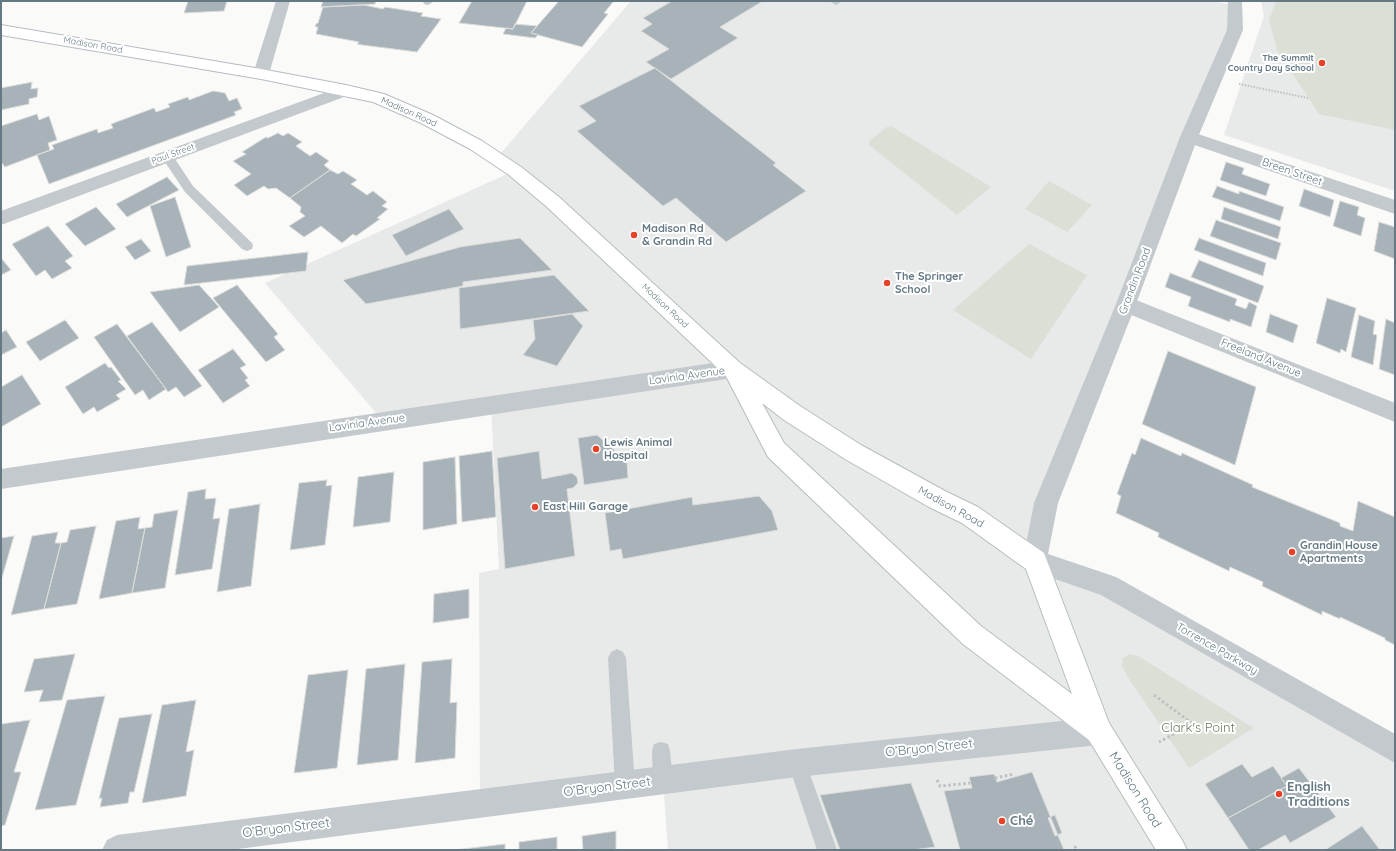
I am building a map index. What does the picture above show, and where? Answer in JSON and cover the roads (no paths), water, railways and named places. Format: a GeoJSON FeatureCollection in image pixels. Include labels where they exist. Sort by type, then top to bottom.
{"type":"FeatureCollection","features":[{"type":"Feature","properties":{"kind":"main road","name":"Madison Road"},"geometry":{"type":"LineString","coordinates":[[1,30],[261,74],[346,90],[378,98],[427,119],[476,145],[515,171],[553,202],[733,369],[792,413],[853,452],[937,499],[970,515],[1035,561],[1098,731],[1172,850]]}},
{"type":"Feature","properties":{"kind":"main road","name":"Madison Road"},"geometry":{"type":"LineString","coordinates":[[733,369],[776,450],[972,634],[1098,731]]}},
{"type":"Feature","properties":{"kind":"street"},"geometry":{"type":"LineString","coordinates":[[261,74],[283,1]]}},
{"type":"Feature","properties":{"kind":"street","name":"Grandin Road"},"geometry":{"type":"LineString","coordinates":[[1035,561],[1046,503],[1126,304],[1189,137],[1213,78],[1235,30],[1235,1]]}},
{"type":"Feature","properties":{"kind":"street","name":"Paul Street"},"geometry":{"type":"LineString","coordinates":[[1,218],[346,90]]}},
{"type":"Feature","properties":{"kind":"street","name":"Breen Street"},"geometry":{"type":"LineString","coordinates":[[1189,137],[1395,207]]}},
{"type":"Feature","properties":{"kind":"street","name":"Freeland Avenue"},"geometry":{"type":"LineString","coordinates":[[1126,304],[1395,412]]}},
{"type":"Feature","properties":{"kind":"street","name":"Lavinia Avenue"},"geometry":{"type":"LineString","coordinates":[[1,480],[134,458],[733,369]]}},
{"type":"Feature","properties":{"kind":"street","name":"Torrence Parkway"},"geometry":{"type":"LineString","coordinates":[[1035,561],[1107,585],[1395,749]]}},
{"type":"Feature","properties":{"kind":"street","name":"O’Bryon Street"},"geometry":{"type":"LineString","coordinates":[[116,850],[797,763],[1098,731]]}},
{"type":"Feature","properties":{"kind":"lane"},"geometry":{"type":"LineString","coordinates":[[167,156],[189,189],[247,246]]}},
{"type":"Feature","properties":{"kind":"lane"},"geometry":{"type":"LineString","coordinates":[[617,658],[625,784]]}},
{"type":"Feature","properties":{"kind":"lane"},"geometry":{"type":"LineString","coordinates":[[661,751],[663,780]]}},
{"type":"Feature","properties":{"kind":"lane"},"geometry":{"type":"LineString","coordinates":[[797,763],[827,850]]}},
{"type":"Feature","properties":{"kind":"place","name":"The Summit Country Day School"},"geometry":{"type":"Point","coordinates":[1322,63]}},
{"type":"Feature","properties":{"kind":"place","name":"Madison Rd & Grandin Rd"},"geometry":{"type":"Point","coordinates":[634,235]}},
{"type":"Feature","properties":{"kind":"place","name":"The Springer School"},"geometry":{"type":"Point","coordinates":[887,283]}},
{"type":"Feature","properties":{"kind":"place","name":"Lewis Animal Hospital"},"geometry":{"type":"Point","coordinates":[596,449]}},
{"type":"Feature","properties":{"kind":"place","name":"East Hill Garage"},"geometry":{"type":"Point","coordinates":[535,507]}},
{"type":"Feature","properties":{"kind":"place","name":"Grandin House Apartments"},"geometry":{"type":"Point","coordinates":[1292,552]}},
{"type":"Feature","properties":{"kind":"place","name":"English Traditions"},"geometry":{"type":"Point","coordinates":[1279,794]}},
{"type":"Feature","properties":{"kind":"place","name":"Ché"},"geometry":{"type":"Point","coordinates":[1002,821]}},
{"type":"Feature","properties":{"kind":"park label","name":"Clark's Point"},"geometry":{"type":"Point","coordinates":[1198,728]}}]}
